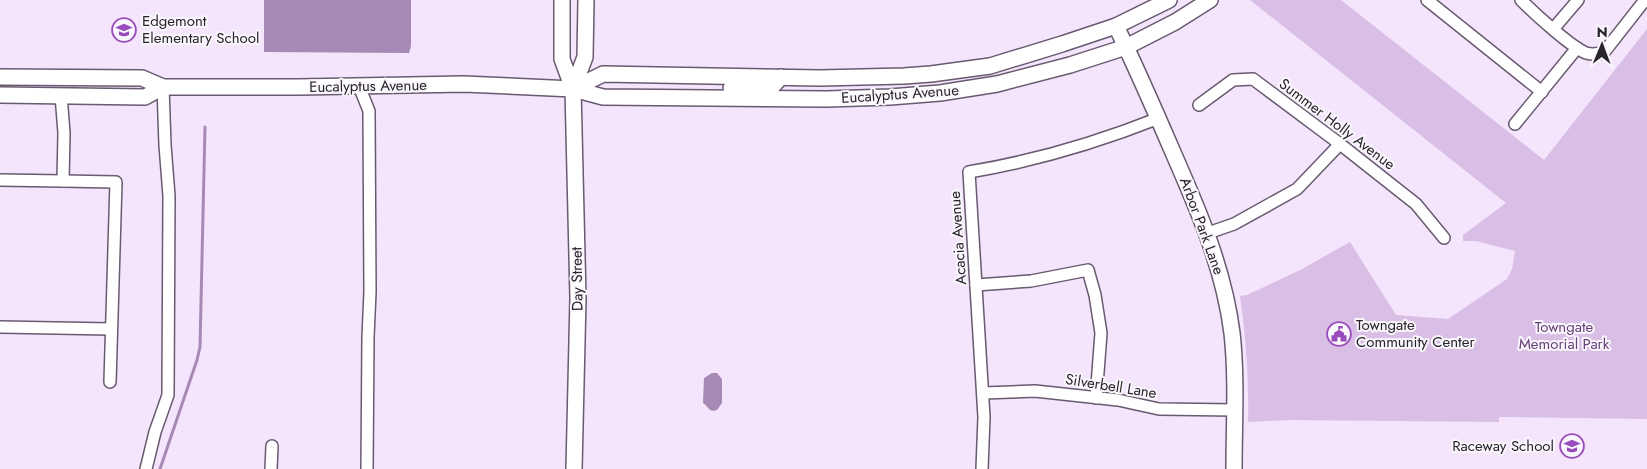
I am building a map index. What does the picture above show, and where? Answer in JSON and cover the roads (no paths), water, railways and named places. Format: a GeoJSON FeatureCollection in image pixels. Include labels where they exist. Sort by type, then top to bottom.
{"type":"FeatureCollection","features":[{"type":"Feature","properties":{"kind":"main road","name":"Day Street"},"geometry":{"type":"LineString","coordinates":[[562,0],[562,59],[573,89],[578,298],[574,469]]}},
{"type":"Feature","properties":{"kind":"main road","name":"Day Street"},"geometry":{"type":"LineString","coordinates":[[573,89],[585,57],[586,0]]}},
{"type":"Feature","properties":{"kind":"main road","name":"Eucalyptus Avenue"},"geometry":{"type":"LineString","coordinates":[[573,89],[603,74],[781,77],[904,76],[990,66],[1116,26],[1169,0]]}},
{"type":"Feature","properties":{"kind":"main road","name":"Eucalyptus Avenue"},"geometry":{"type":"LineString","coordinates":[[0,76],[142,78],[163,87],[220,88],[464,84],[573,89],[602,97],[797,99],[904,96],[988,86],[1070,66],[1126,47],[1174,22],[1210,0]]}},
{"type":"Feature","properties":{"kind":"main road","name":"Arbor Park Lane"},"geometry":{"type":"LineString","coordinates":[[1116,26],[1208,233],[1221,274],[1231,327],[1234,357],[1234,469]]}},
{"type":"Feature","properties":{"kind":"main road"},"geometry":{"type":"LineString","coordinates":[[797,99],[820,87],[872,87],[887,84],[904,76]]}},
{"type":"Feature","properties":{"kind":"main road"},"geometry":{"type":"LineString","coordinates":[[676,97],[718,88],[771,88],[781,77]]}},
{"type":"Feature","properties":{"kind":"main road","name":"Eucalyptus Avenue"},"geometry":{"type":"LineString","coordinates":[[0,95],[145,97],[163,87]]}},
{"type":"Feature","properties":{"kind":"street"},"geometry":{"type":"LineString","coordinates":[[1427,0],[1542,92]]}},
{"type":"Feature","properties":{"kind":"street"},"geometry":{"type":"LineString","coordinates":[[1521,0],[1577,48],[1592,54],[1599,54],[1605,51],[1645,0]]}},
{"type":"Feature","properties":{"kind":"street"},"geometry":{"type":"LineString","coordinates":[[1554,28],[1578,0]]}},
{"type":"Feature","properties":{"kind":"street"},"geometry":{"type":"LineString","coordinates":[[1516,124],[1577,48]]}},
{"type":"Feature","properties":{"kind":"street","name":"Summer Holly Avenue"},"geometry":{"type":"LineString","coordinates":[[1199,105],[1234,80],[1253,79],[1416,204],[1444,238]]}},
{"type":"Feature","properties":{"kind":"street"},"geometry":{"type":"LineString","coordinates":[[359,86],[369,111],[370,294],[367,469]]}},
{"type":"Feature","properties":{"kind":"street"},"geometry":{"type":"LineString","coordinates":[[146,469],[155,432],[168,395],[169,196],[163,87]]}},
{"type":"Feature","properties":{"kind":"street"},"geometry":{"type":"LineString","coordinates":[[61,95],[64,133],[63,180]]}},
{"type":"Feature","properties":{"kind":"street","name":"Acacia Avenue"},"geometry":{"type":"LineString","coordinates":[[982,469],[985,435],[969,172],[1070,150],[1112,137],[1158,118]]}},
{"type":"Feature","properties":{"kind":"street"},"geometry":{"type":"LineString","coordinates":[[1208,233],[1234,224],[1297,189],[1340,144]]}},
{"type":"Feature","properties":{"kind":"street"},"geometry":{"type":"LineString","coordinates":[[0,180],[116,182],[110,382]]}},
{"type":"Feature","properties":{"kind":"street"},"geometry":{"type":"LineString","coordinates":[[976,284],[1031,281],[1088,270],[1096,295],[1101,333],[1096,398]]}},
{"type":"Feature","properties":{"kind":"street"},"geometry":{"type":"LineString","coordinates":[[0,327],[111,329]]}},
{"type":"Feature","properties":{"kind":"street","name":"Silverbell Lane"},"geometry":{"type":"LineString","coordinates":[[983,393],[1034,391],[1096,398],[1158,409],[1235,410]]}},
{"type":"Feature","properties":{"kind":"street"},"geometry":{"type":"LineString","coordinates":[[271,469],[272,446]]}},
{"type":"Feature","properties":{"kind":"waterway"},"geometry":{"type":"LineString","coordinates":[[160,469],[200,347],[205,127]]}},
{"type":"Feature","properties":{"kind":"place","name":"Edgemont Elementary School"},"geometry":{"type":"Point","coordinates":[124,30]}},
{"type":"Feature","properties":{"kind":"place","name":"Towngate Community Center"},"geometry":{"type":"Point","coordinates":[1339,334]}},
{"type":"Feature","properties":{"kind":"place","name":"Raceway School"},"geometry":{"type":"Point","coordinates":[1572,446]}},
{"type":"Feature","properties":{"kind":"park label","name":"Towngate Memorial Park"},"geometry":{"type":"Point","coordinates":[1564,336]}}]}
